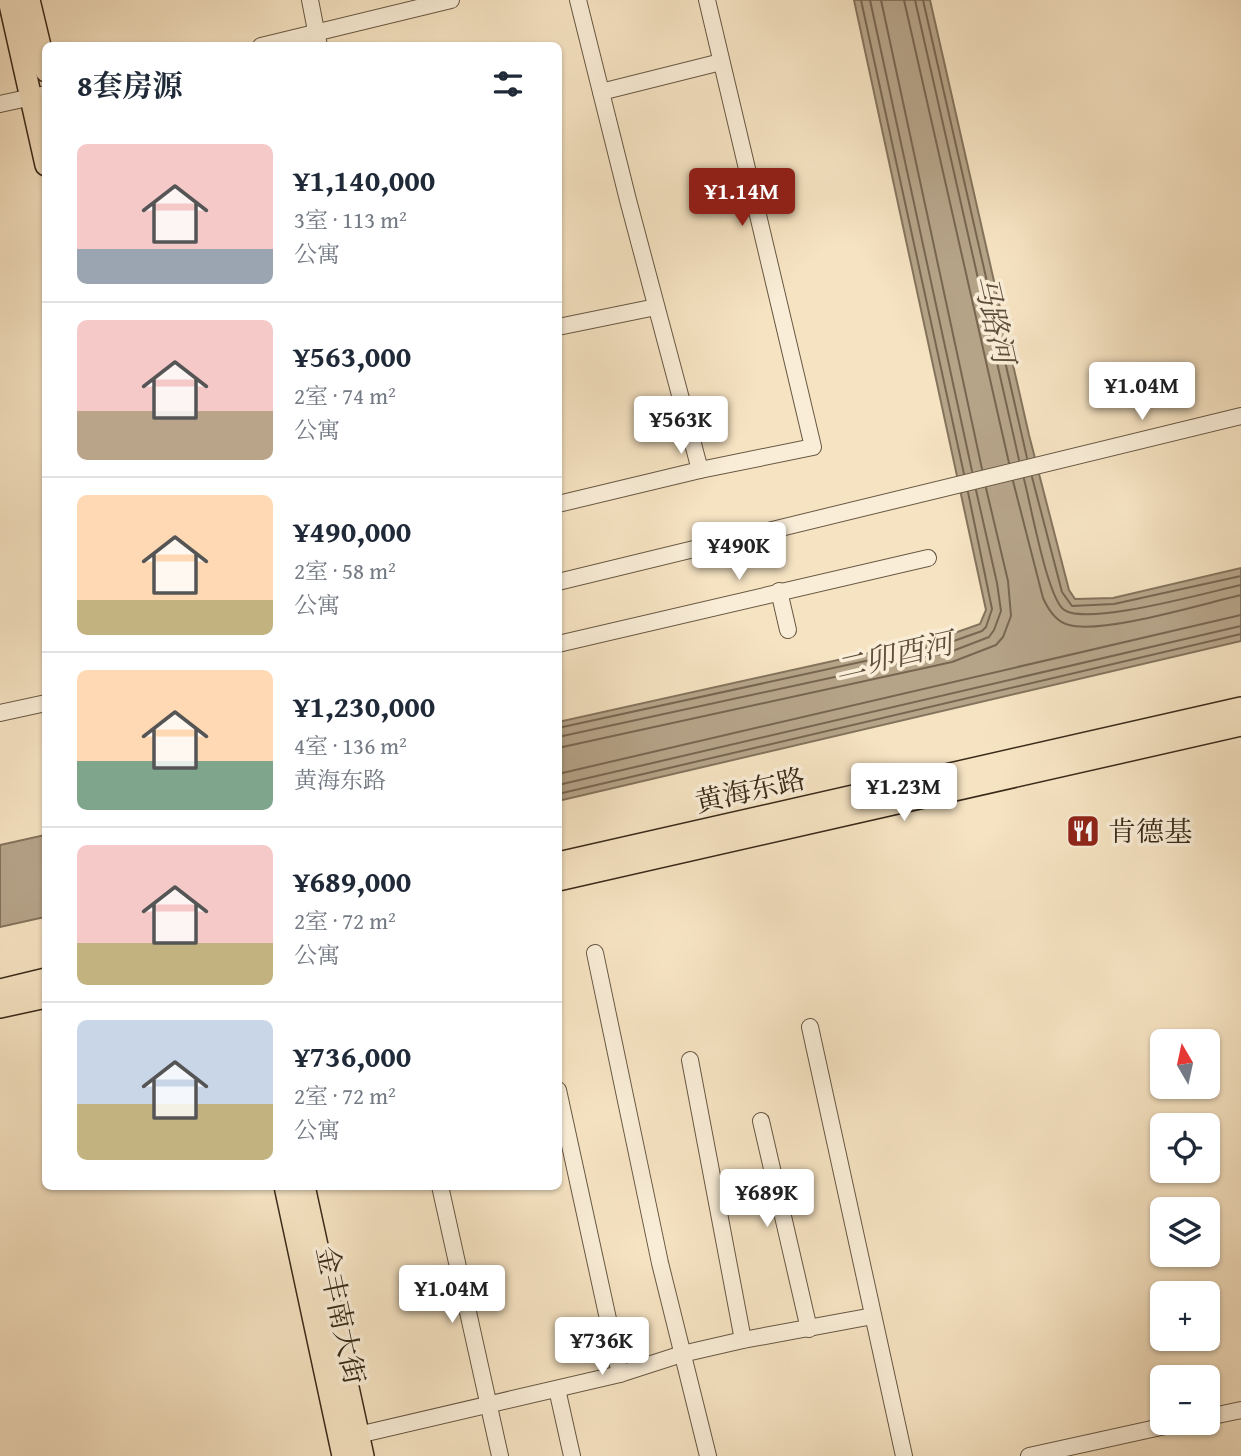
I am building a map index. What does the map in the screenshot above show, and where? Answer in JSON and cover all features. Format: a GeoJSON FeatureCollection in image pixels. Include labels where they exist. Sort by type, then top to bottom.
{"type":"FeatureCollection","features":[{"type":"Feature","properties":{"kind":"main road"},"geometry":{"type":"LineString","coordinates":[[9,0],[38,96],[42,130]]}},
{"type":"Feature","properties":{"kind":"main road"},"geometry":{"type":"LineString","coordinates":[[29,0],[42,54]]}},
{"type":"Feature","properties":{"kind":"main road","name":"黄海东路"},"geometry":{"type":"LineString","coordinates":[[562,862],[1241,708]]}},
{"type":"Feature","properties":{"kind":"main road","name":"黄海东路"},"geometry":{"type":"LineString","coordinates":[[562,879],[1241,725]]}},
{"type":"Feature","properties":{"kind":"main road"},"geometry":{"type":"LineString","coordinates":[[0,990],[42,980]]}},
{"type":"Feature","properties":{"kind":"main road"},"geometry":{"type":"LineString","coordinates":[[0,1007],[42,998]]}},
{"type":"Feature","properties":{"kind":"main road","name":"金丰南大街"},"geometry":{"type":"LineString","coordinates":[[286,1190],[343,1456]]}},
{"type":"Feature","properties":{"kind":"main road","name":"金丰南大街"},"geometry":{"type":"LineString","coordinates":[[305,1190],[361,1446]]}},
{"type":"Feature","properties":{"kind":"street"},"geometry":{"type":"LineString","coordinates":[[310,0],[318,39]]}},
{"type":"Feature","properties":{"kind":"street"},"geometry":{"type":"LineString","coordinates":[[294,42],[318,39],[451,0]]}},
{"type":"Feature","properties":{"kind":"street"},"geometry":{"type":"LineString","coordinates":[[578,0],[700,470]]}},
{"type":"Feature","properties":{"kind":"street"},"geometry":{"type":"LineString","coordinates":[[562,503],[700,470],[813,447],[707,0]]}},
{"type":"Feature","properties":{"kind":"street"},"geometry":{"type":"LineString","coordinates":[[601,92],[721,62]]}},
{"type":"Feature","properties":{"kind":"street"},"geometry":{"type":"LineString","coordinates":[[0,104],[38,96]]}},
{"type":"Feature","properties":{"kind":"street"},"geometry":{"type":"LineString","coordinates":[[562,326],[656,307]]}},
{"type":"Feature","properties":{"kind":"street"},"geometry":{"type":"LineString","coordinates":[[562,581],[1241,416]]}},
{"type":"Feature","properties":{"kind":"street"},"geometry":{"type":"LineString","coordinates":[[562,643],[928,558]]}},
{"type":"Feature","properties":{"kind":"street"},"geometry":{"type":"LineString","coordinates":[[779,591],[788,630]]}},
{"type":"Feature","properties":{"kind":"street"},"geometry":{"type":"LineString","coordinates":[[0,713],[42,704]]}},
{"type":"Feature","properties":{"kind":"street"},"geometry":{"type":"LineString","coordinates":[[595,953],[660,1263],[708,1456]]}},
{"type":"Feature","properties":{"kind":"street"},"geometry":{"type":"LineString","coordinates":[[810,1027],[904,1456]]}},
{"type":"Feature","properties":{"kind":"street"},"geometry":{"type":"LineString","coordinates":[[690,1060],[743,1339]]}},
{"type":"Feature","properties":{"kind":"street"},"geometry":{"type":"LineString","coordinates":[[562,1108],[620,1374]]}},
{"type":"Feature","properties":{"kind":"street"},"geometry":{"type":"LineString","coordinates":[[761,1121],[809,1329]]}},
{"type":"Feature","properties":{"kind":"street"},"geometry":{"type":"LineString","coordinates":[[441,1190],[500,1456]]}},
{"type":"Feature","properties":{"kind":"street"},"geometry":{"type":"LineString","coordinates":[[361,1446],[489,1406],[620,1374],[682,1354],[743,1339],[873,1316]]}},
{"type":"Feature","properties":{"kind":"street"},"geometry":{"type":"LineString","coordinates":[[557,1389],[572,1456]]}},
{"type":"Feature","properties":{"kind":"street"},"geometry":{"type":"LineString","coordinates":[[1220,1414],[1241,1410]]}},
{"type":"Feature","properties":{"kind":"street"},"geometry":{"type":"LineString","coordinates":[[1029,1456],[1150,1429]]}},
{"type":"Feature","properties":{"kind":"water"},"geometry":{"type":"Polygon","coordinates":[[[854,0],[930,0],[1029,435],[1069,590],[1075,599],[1113,598],[1241,568],[1241,641],[562,800],[562,721],[946,636],[980,624],[986,610],[854,0]]]}},
{"type":"Feature","properties":{"kind":"water"},"geometry":{"type":"Polygon","coordinates":[[[42,836],[42,918],[0,927],[0,845],[42,836]]]}},
{"type":"Feature","properties":{"kind":"place","name":"肯德基"},"geometry":{"type":"Point","coordinates":[1083,831]}},
{"type":"Feature","properties":{"kind":"water label","name":"马路河"},"geometry":{"type":"Point","coordinates":[994,319]}},
{"type":"Feature","properties":{"kind":"water label","name":"二卯酉河"},"geometry":{"type":"Point","coordinates":[894,656]}}]}
